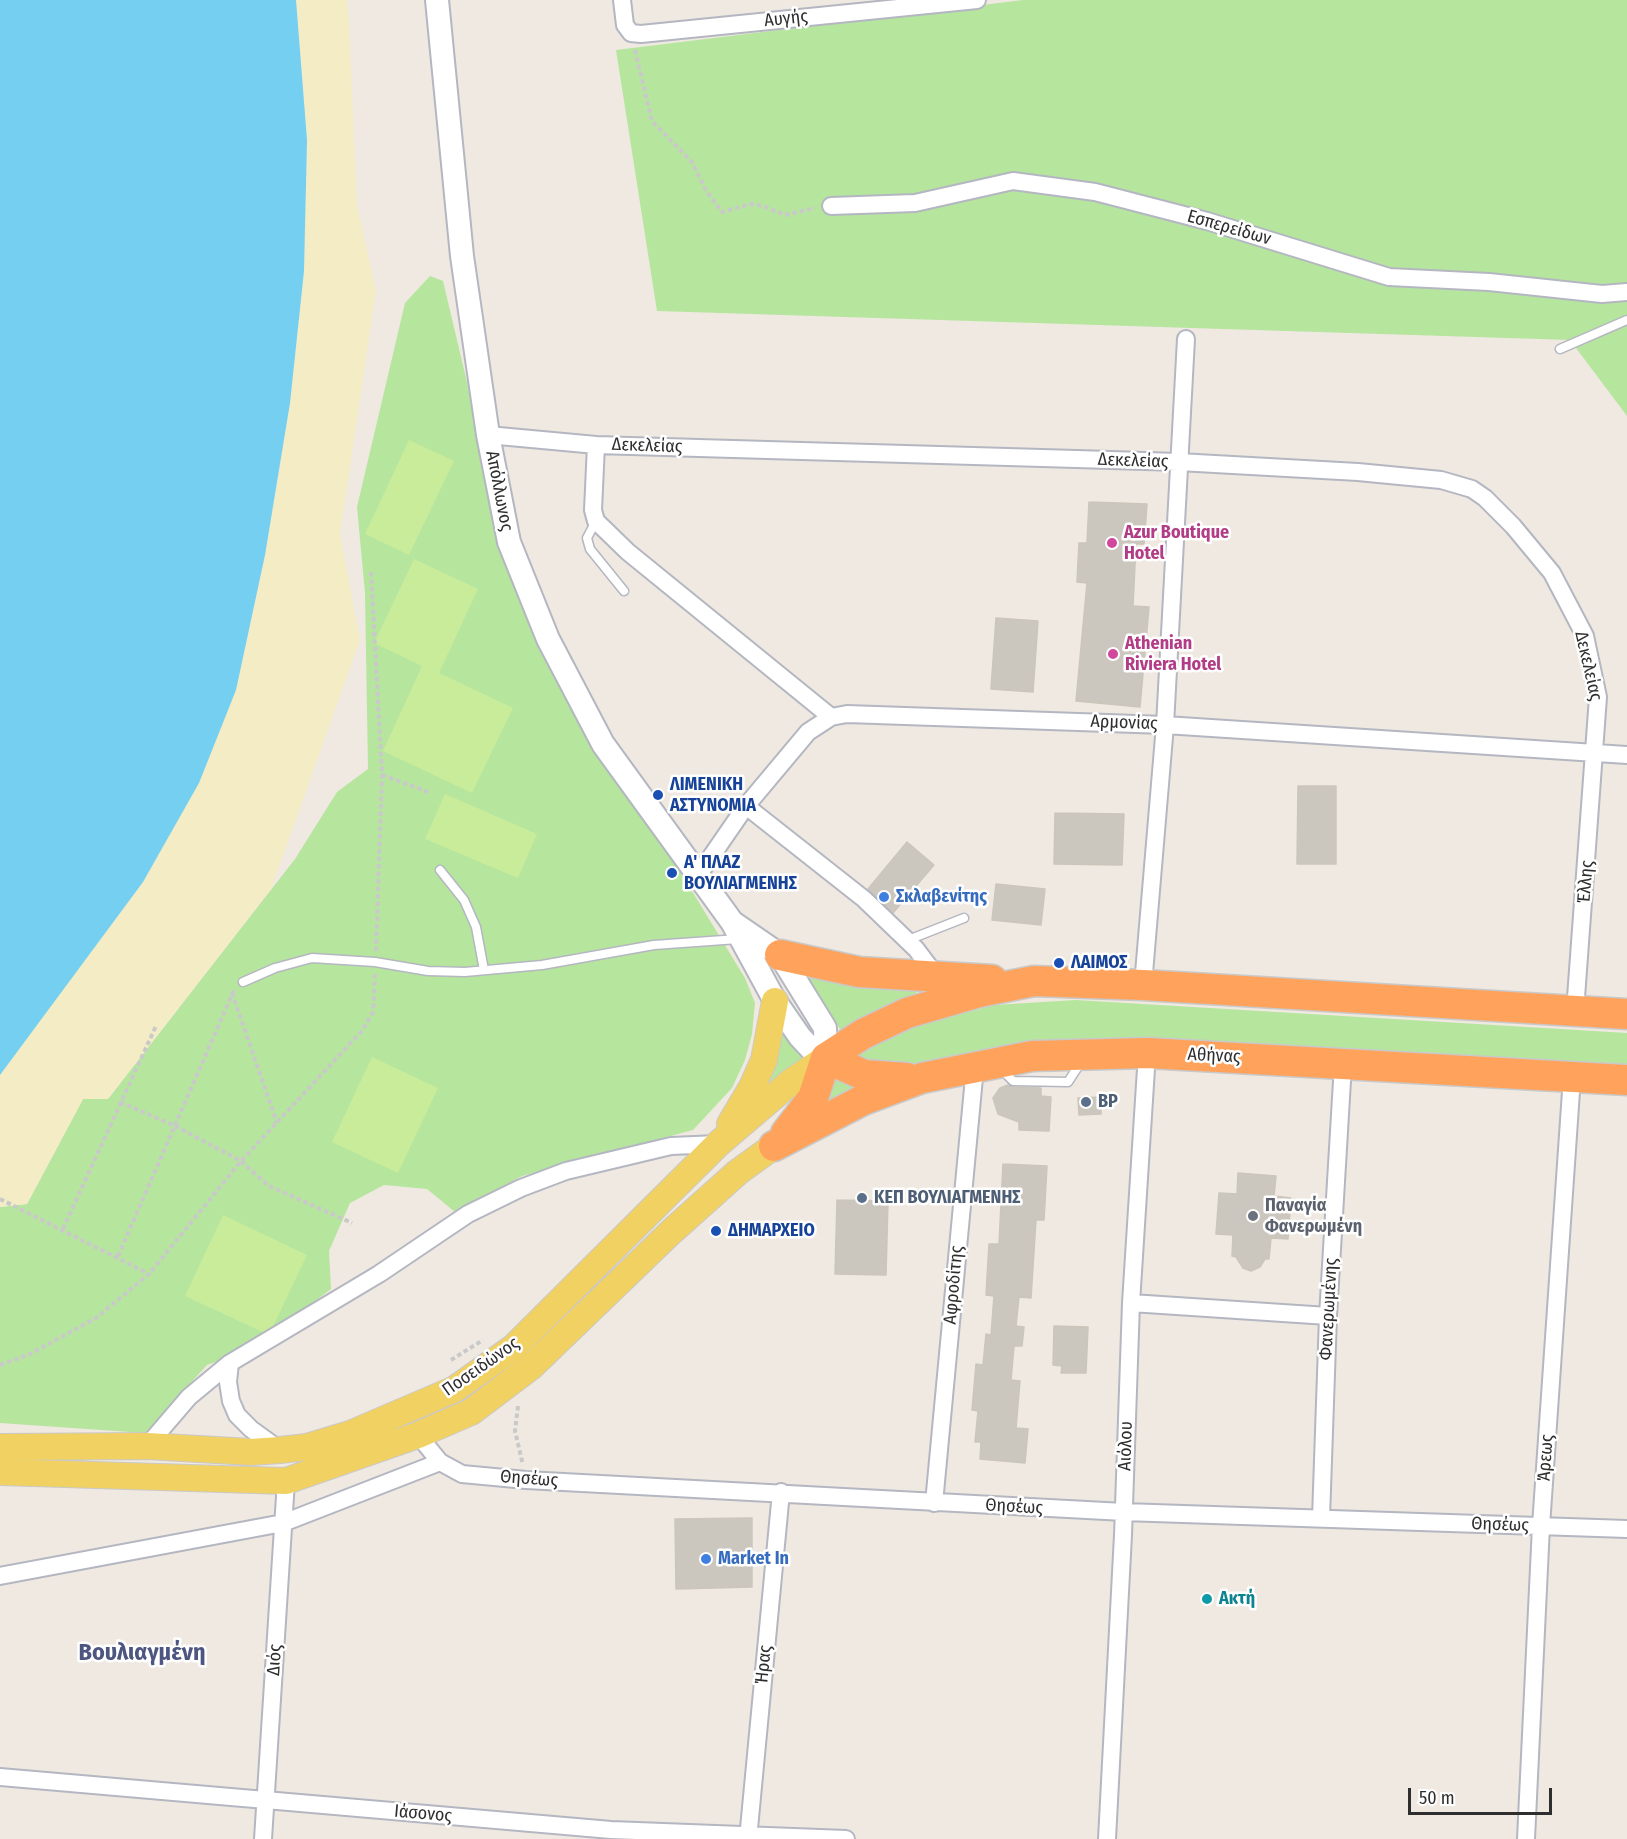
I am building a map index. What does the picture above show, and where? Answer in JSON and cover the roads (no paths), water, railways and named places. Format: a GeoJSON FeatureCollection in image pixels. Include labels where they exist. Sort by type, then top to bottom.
{"type":"FeatureCollection","features":[{"type":"Feature","properties":{"kind":"highway"},"geometry":{"type":"LineString","coordinates":[[780,955],[859,972],[938,978],[1143,985],[1627,1014]]}},
{"type":"Feature","properties":{"kind":"highway"},"geometry":{"type":"LineString","coordinates":[[774,1146],[796,1123],[813,1098],[826,1058],[863,1034],[907,1014],[979,992],[1034,981]]}},
{"type":"Feature","properties":{"kind":"highway","name":"Αθήνας"},"geometry":{"type":"LineString","coordinates":[[812,1124],[863,1100],[922,1078],[1032,1056],[1147,1053],[1627,1080]]}},
{"type":"Feature","properties":{"kind":"highway"},"geometry":{"type":"LineString","coordinates":[[826,1058],[864,1075],[890,1079],[922,1078]]}},
{"type":"Feature","properties":{"kind":"highway","name":"Ποσειδώνος"},"geometry":{"type":"LineString","coordinates":[[774,1146],[812,1124]]}},
{"type":"Feature","properties":{"kind":"main road"},"geometry":{"type":"LineString","coordinates":[[718,1144],[752,1087],[764,1060],[775,1001]]}},
{"type":"Feature","properties":{"kind":"main road","name":"Ποσειδώνος"},"geometry":{"type":"LineString","coordinates":[[1,1452],[147,1446],[251,1452],[307,1447],[350,1434],[455,1389],[514,1347],[718,1144],[784,1087],[826,1058]]}},
{"type":"Feature","properties":{"kind":"main road","name":"Ποσειδώνος"},"geometry":{"type":"LineString","coordinates":[[1,1452],[286,1481],[418,1435],[471,1412],[532,1366],[671,1232],[738,1172],[774,1146]]}},
{"type":"Feature","properties":{"kind":"street","name":"Απόλλωνος"},"geometry":{"type":"LineString","coordinates":[[437,0],[462,256],[488,435],[509,542],[548,639],[603,744],[738,931]]}},
{"type":"Feature","properties":{"kind":"street","name":"Αυγής"},"geometry":{"type":"LineString","coordinates":[[622,0],[625,25],[631,33],[977,0]]}},
{"type":"Feature","properties":{"kind":"street","name":"Εσπερείδων"},"geometry":{"type":"LineString","coordinates":[[831,206],[915,203],[1013,181],[1095,192],[1208,221],[1389,277],[1489,282],[1602,294],[1627,292]]}},
{"type":"Feature","properties":{"kind":"street"},"geometry":{"type":"LineString","coordinates":[[1143,985],[1165,725],[1186,339]]}},
{"type":"Feature","properties":{"kind":"street","name":"Δεκελείας"},"geometry":{"type":"LineString","coordinates":[[488,435],[596,445],[1179,462],[1358,472],[1442,480],[1472,489],[1485,498],[1514,526],[1551,573],[1585,636],[1598,697],[1596,752]]}},
{"type":"Feature","properties":{"kind":"street"},"geometry":{"type":"LineString","coordinates":[[596,445],[593,510],[596,521],[610,538],[831,717]]}},
{"type":"Feature","properties":{"kind":"street","name":"Αρμονίας"},"geometry":{"type":"LineString","coordinates":[[697,877],[746,806],[808,732],[831,717],[847,714],[1165,725],[1627,755]]}},
{"type":"Feature","properties":{"kind":"street","name":"Έλλης"},"geometry":{"type":"LineString","coordinates":[[1575,1011],[1596,752]]}},
{"type":"Feature","properties":{"kind":"street"},"geometry":{"type":"LineString","coordinates":[[746,806],[864,899],[908,940],[938,978]]}},
{"type":"Feature","properties":{"kind":"street"},"geometry":{"type":"LineString","coordinates":[[738,931],[780,955],[825,1028],[826,1058],[814,1052],[800,1037],[775,1001],[738,931]]}},
{"type":"Feature","properties":{"kind":"street","name":"Αιόλου"},"geometry":{"type":"LineString","coordinates":[[1107,1839],[1124,1512],[1131,1303],[1147,1053]]}},
{"type":"Feature","properties":{"kind":"street","name":"Φανερωμένης"},"geometry":{"type":"LineString","coordinates":[[1321,1518],[1328,1316],[1343,1064]]}},
{"type":"Feature","properties":{"kind":"street","name":"Αφροδίτης"},"geometry":{"type":"LineString","coordinates":[[934,1503],[985,1065]]}},
{"type":"Feature","properties":{"kind":"street","name":"Άρεως"},"geometry":{"type":"LineString","coordinates":[[1526,1839],[1541,1526],[1572,1077]]}},
{"type":"Feature","properties":{"kind":"street"},"geometry":{"type":"LineString","coordinates":[[147,1446],[189,1397],[230,1363],[379,1274],[468,1214],[521,1188],[566,1171],[671,1146],[718,1144]]}},
{"type":"Feature","properties":{"kind":"street"},"geometry":{"type":"LineString","coordinates":[[1131,1303],[1328,1316]]}},
{"type":"Feature","properties":{"kind":"street"},"geometry":{"type":"LineString","coordinates":[[230,1363],[228,1382],[231,1401],[237,1415],[250,1429],[280,1450]]}},
{"type":"Feature","properties":{"kind":"street","name":"Θησέως"},"geometry":{"type":"LineString","coordinates":[[418,1435],[440,1462],[462,1474],[526,1480],[1124,1512],[1627,1529]]}},
{"type":"Feature","properties":{"kind":"street"},"geometry":{"type":"LineString","coordinates":[[0,1576],[283,1523],[440,1462]]}},
{"type":"Feature","properties":{"kind":"street","name":"Διός"},"geometry":{"type":"LineString","coordinates":[[263,1839],[286,1481]]}},
{"type":"Feature","properties":{"kind":"street","name":"Ήρας"},"geometry":{"type":"LineString","coordinates":[[748,1837],[781,1492]]}},
{"type":"Feature","properties":{"kind":"street","name":"Ιάσονος"},"geometry":{"type":"LineString","coordinates":[[0,1777],[611,1830],[846,1839]]}},
{"type":"Feature","properties":{"kind":"lane"},"geometry":{"type":"LineString","coordinates":[[1560,349],[1627,320]]}},
{"type":"Feature","properties":{"kind":"lane"},"geometry":{"type":"LineString","coordinates":[[596,521],[587,538],[590,549],[624,591]]}},
{"type":"Feature","properties":{"kind":"lane"},"geometry":{"type":"LineString","coordinates":[[440,870],[464,900],[476,927],[484,970]]}},
{"type":"Feature","properties":{"kind":"lane"},"geometry":{"type":"LineString","coordinates":[[908,940],[964,918]]}},
{"type":"Feature","properties":{"kind":"lane"},"geometry":{"type":"LineString","coordinates":[[243,982],[275,968],[312,958],[375,962],[428,971],[484,970],[542,964],[654,945],[732,938],[738,931]]}},
{"type":"Feature","properties":{"kind":"water"},"geometry":{"type":"Polygon","coordinates":[[[0,0],[296,0],[307,140],[304,271],[290,403],[265,555],[236,690],[199,783],[143,882],[0,1075],[0,0]]]}},
{"type":"Feature","properties":{"kind":"place","name":"Azur Boutique Hotel"},"geometry":{"type":"Point","coordinates":[1112,543]}},
{"type":"Feature","properties":{"kind":"place","name":"Athenian Riviera Hotel"},"geometry":{"type":"Point","coordinates":[1113,654]}},
{"type":"Feature","properties":{"kind":"place","name":"ΛΙΜΕΝΙΚΗ ΑΣΤΥΝΟΜΙΑ"},"geometry":{"type":"Point","coordinates":[658,795]}},
{"type":"Feature","properties":{"kind":"place","name":"Α' ΠΛΑΖ ΒΟΥΛΙΑΓΜΕΝΗΣ"},"geometry":{"type":"Point","coordinates":[672,873]}},
{"type":"Feature","properties":{"kind":"place","name":"Σκλαβενίτης"},"geometry":{"type":"Point","coordinates":[884,897]}},
{"type":"Feature","properties":{"kind":"place","name":"ΛΑΙΜΟΣ"},"geometry":{"type":"Point","coordinates":[1059,963]}},
{"type":"Feature","properties":{"kind":"place","name":"BP"},"geometry":{"type":"Point","coordinates":[1086,1102]}},
{"type":"Feature","properties":{"kind":"place","name":"ΚΕΠ ΒΟΥΛΙΑΓΜΕΝΗΣ"},"geometry":{"type":"Point","coordinates":[862,1198]}},
{"type":"Feature","properties":{"kind":"place","name":"Παναγία Φανερωμένη"},"geometry":{"type":"Point","coordinates":[1253,1216]}},
{"type":"Feature","properties":{"kind":"place","name":"ΔΗΜΑΡΧΕΙΟ"},"geometry":{"type":"Point","coordinates":[716,1231]}},
{"type":"Feature","properties":{"kind":"place","name":"Market In"},"geometry":{"type":"Point","coordinates":[706,1559]}},
{"type":"Feature","properties":{"kind":"place","name":"Ακτή"},"geometry":{"type":"Point","coordinates":[1207,1599]}},
{"type":"Feature","properties":{"kind":"district","name":"Βουλιαγμένη"},"geometry":{"type":"Point","coordinates":[142,1653]}}]}
